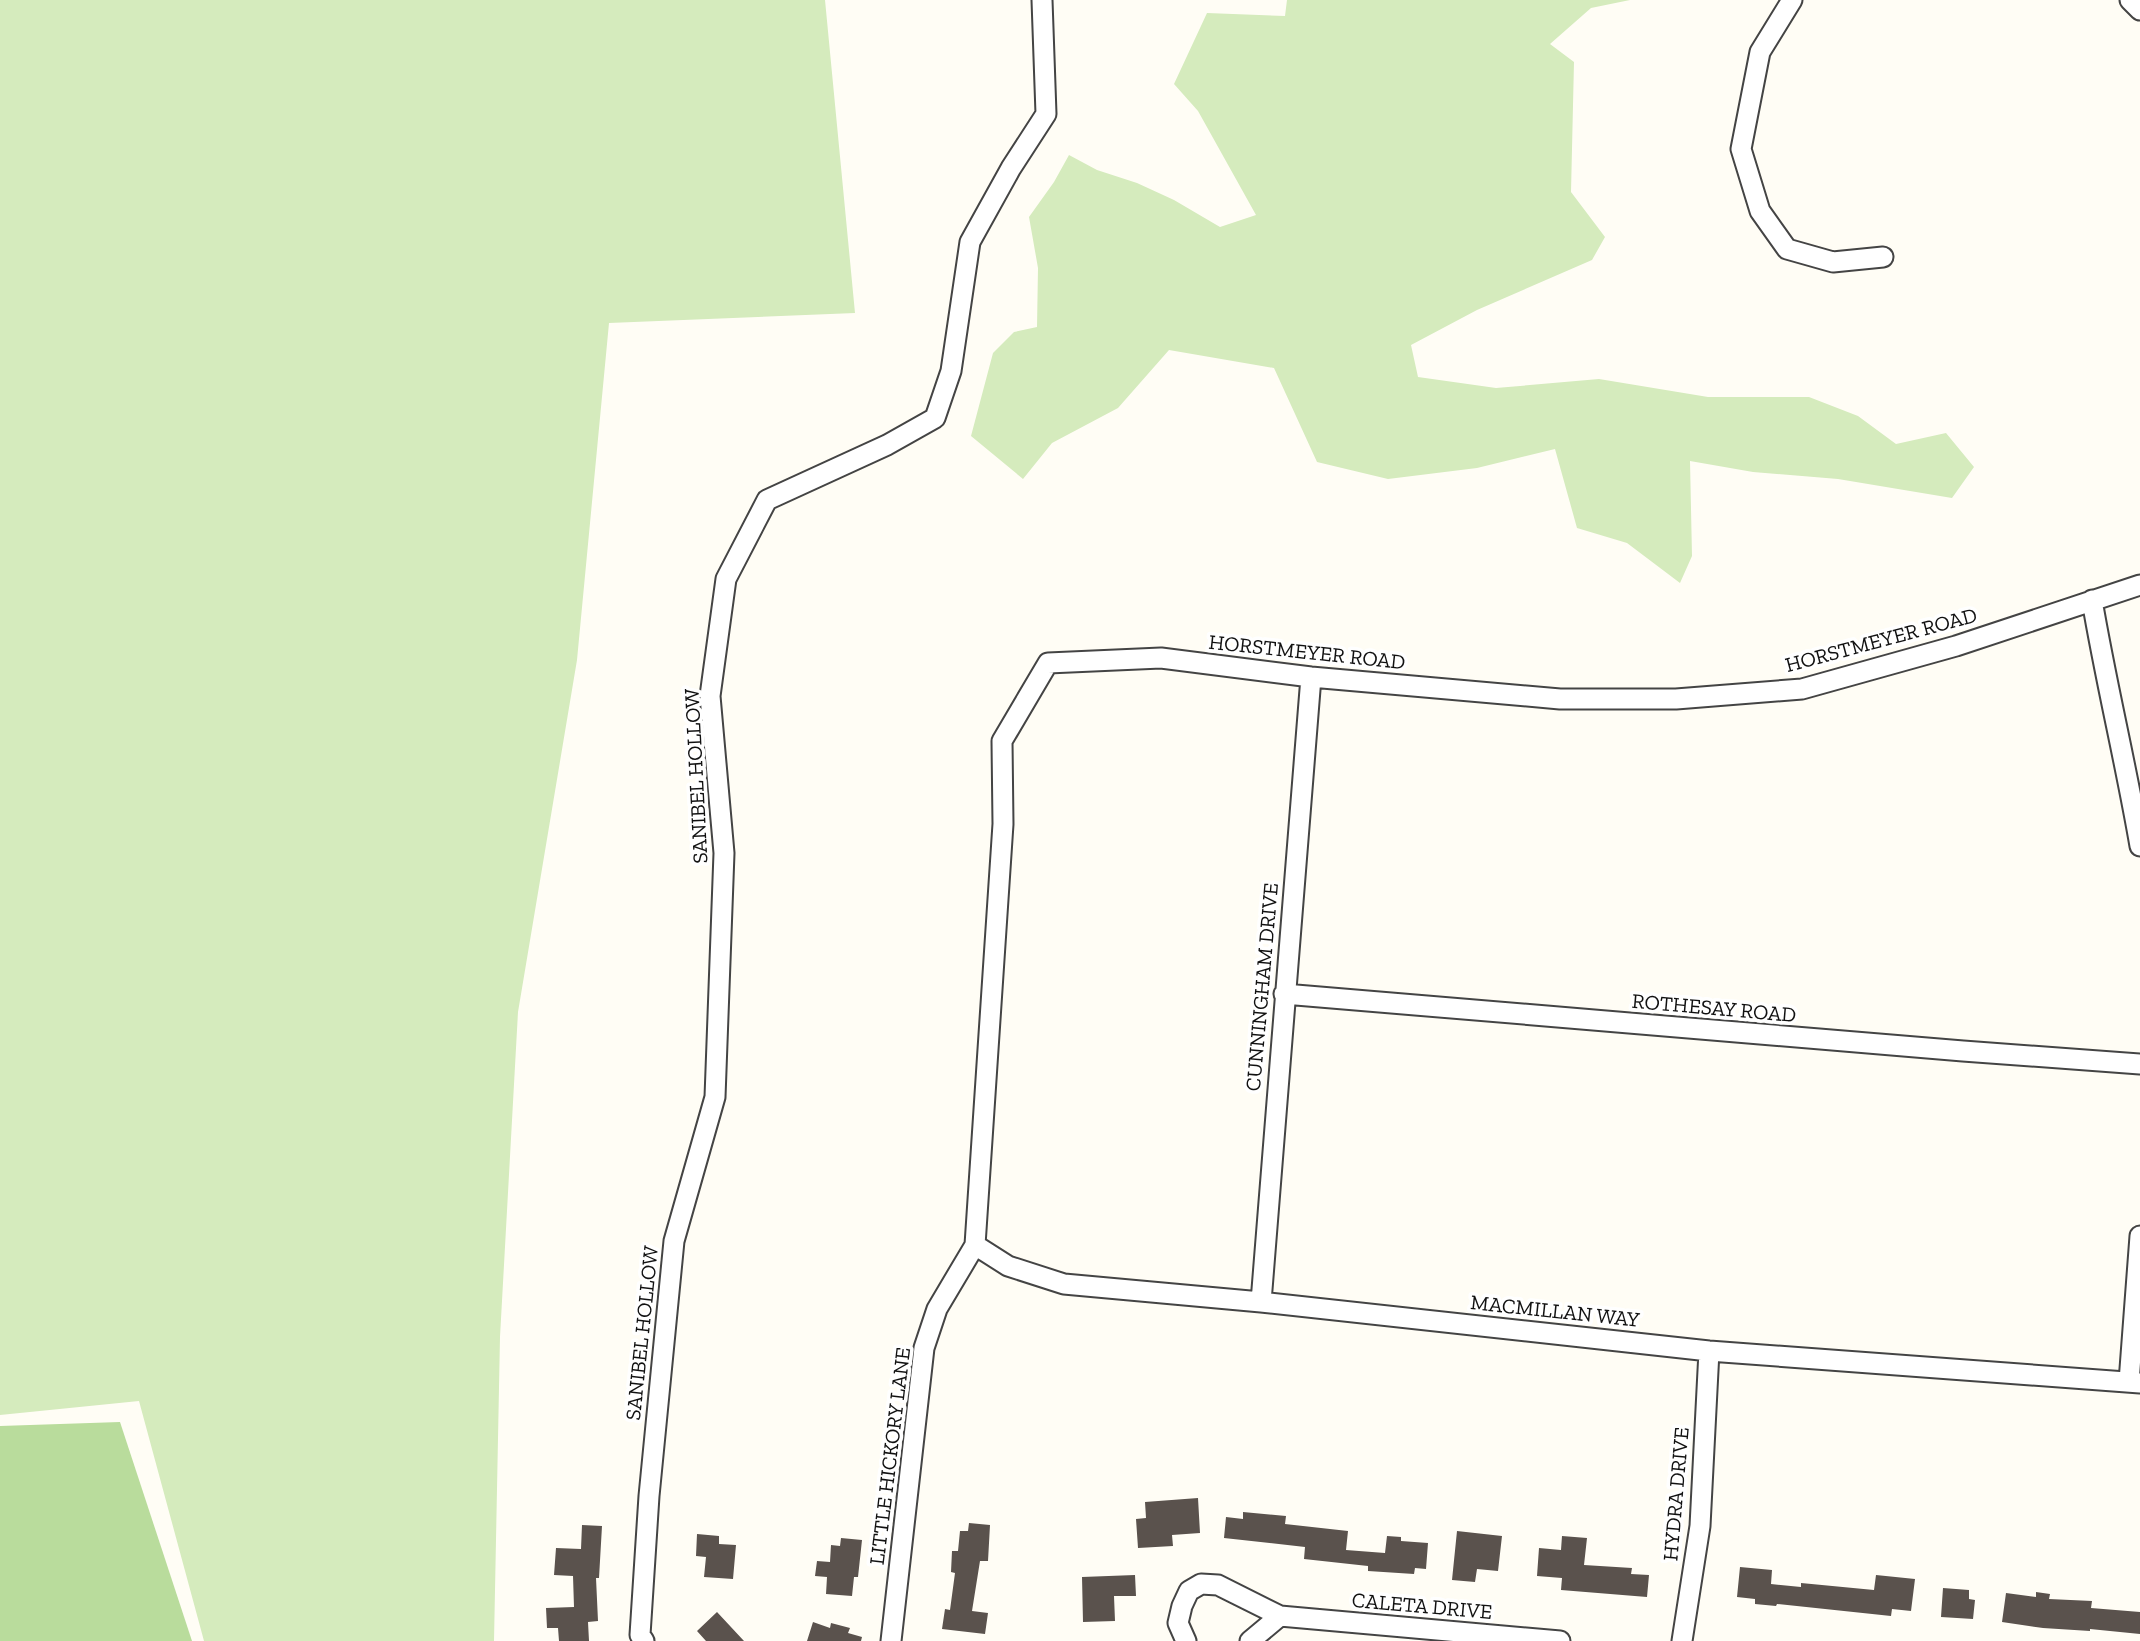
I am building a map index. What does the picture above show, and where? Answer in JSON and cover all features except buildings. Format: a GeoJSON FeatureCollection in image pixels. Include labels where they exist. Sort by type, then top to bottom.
{"type":"FeatureCollection","features":[{"type":"Feature","properties":{"kind":"street","name":"SANIBEL HOLLOW"},"geometry":{"type":"LineString","coordinates":[[644,1641],[640,1635],[649,1496],[674,1241],[715,1097],[724,853],[710,696],[726,579],[767,500],[887,445],[935,418],[951,371],[970,242],[1045,114],[1042,0]]}},
{"type":"Feature","properties":{"kind":"street"},"geometry":{"type":"LineString","coordinates":[[1792,0],[1760,52],[1741,149],[1759,211],[1787,249],[1833,262],[1883,257]]}},
{"type":"Feature","properties":{"kind":"street"},"geometry":{"type":"LineString","coordinates":[[2130,0],[2140,10]]}},
{"type":"Feature","properties":{"kind":"street","name":"HORSTMEYER ROAD"},"geometry":{"type":"LineString","coordinates":[[975,1245],[1003,824],[1002,741],[1048,663],[1160,658],[1311,677],[1560,699],[1676,699],[1802,689],[1956,646],[2140,585]]}},
{"type":"Feature","properties":{"kind":"street"},"geometry":{"type":"LineString","coordinates":[[2092,600],[2106,679],[2129,778],[2140,846]]}},
{"type":"Feature","properties":{"kind":"street","name":"CUNNINGHAM DRIVE"},"geometry":{"type":"LineString","coordinates":[[1261,1302],[1311,677]]}},
{"type":"Feature","properties":{"kind":"street","name":"ROTHESAY ROAD"},"geometry":{"type":"LineString","coordinates":[[1284,993],[1908,1047],[2140,1064]]}},
{"type":"Feature","properties":{"kind":"street"},"geometry":{"type":"LineString","coordinates":[[2134,1382],[2140,1236]]}},
{"type":"Feature","properties":{"kind":"street","name":"MACMILLAN WAY"},"geometry":{"type":"LineString","coordinates":[[975,1245],[1008,1266],[1064,1284],[1261,1302],[1709,1351],[2134,1382]]}},
{"type":"Feature","properties":{"kind":"street","name":"LITTLE HICKORY LANE"},"geometry":{"type":"LineString","coordinates":[[891,1641],[924,1348],[937,1309],[975,1245]]}},
{"type":"Feature","properties":{"kind":"street","name":"HYDRA DRIVE"},"geometry":{"type":"LineString","coordinates":[[1682,1641],[1700,1526],[1709,1351]]}},
{"type":"Feature","properties":{"kind":"street","name":"CALETA DRIVE"},"geometry":{"type":"LineString","coordinates":[[1186,1641],[1178,1623],[1182,1606],[1189,1591],[1201,1584],[1218,1585],[1280,1616],[1560,1641]]}},
{"type":"Feature","properties":{"kind":"street"},"geometry":{"type":"LineString","coordinates":[[1250,1641],[1280,1616]]}},
{"type":"Feature","properties":{"kind":"green space"},"geometry":{"type":"Polygon","coordinates":[[[0,0],[825,0],[855,313],[609,323],[577,660],[518,1012],[500,1337],[494,1641],[204,1641],[139,1401],[0,1415],[0,0]]]}},
{"type":"Feature","properties":{"kind":"green space"},"geometry":{"type":"Polygon","coordinates":[[[1287,0],[1630,0],[1591,8],[1550,44],[1574,62],[1571,192],[1605,237],[1592,260],[1477,310],[1411,345],[1418,377],[1496,388],[1599,379],[1708,397],[1809,397],[1858,416],[1896,444],[1946,433],[1974,467],[1952,498],[1838,479],[1753,472],[1690,461],[1692,556],[1680,583],[1627,543],[1577,528],[1555,449],[1477,468],[1388,479],[1317,462],[1274,368],[1169,350],[1118,408],[1052,443],[1023,479],[971,436],[993,353],[1014,332],[1037,327],[1038,268],[1029,217],[1069,155],[1097,170],[1137,183],[1174,200],[1220,227],[1256,215],[1198,111],[1174,84],[1207,13],[1285,16],[1287,0]]]}},
{"type":"Feature","properties":{"kind":"green space"},"geometry":{"type":"Polygon","coordinates":[[[120,1422],[192,1641],[0,1641],[0,1426],[120,1422]]]}}]}
